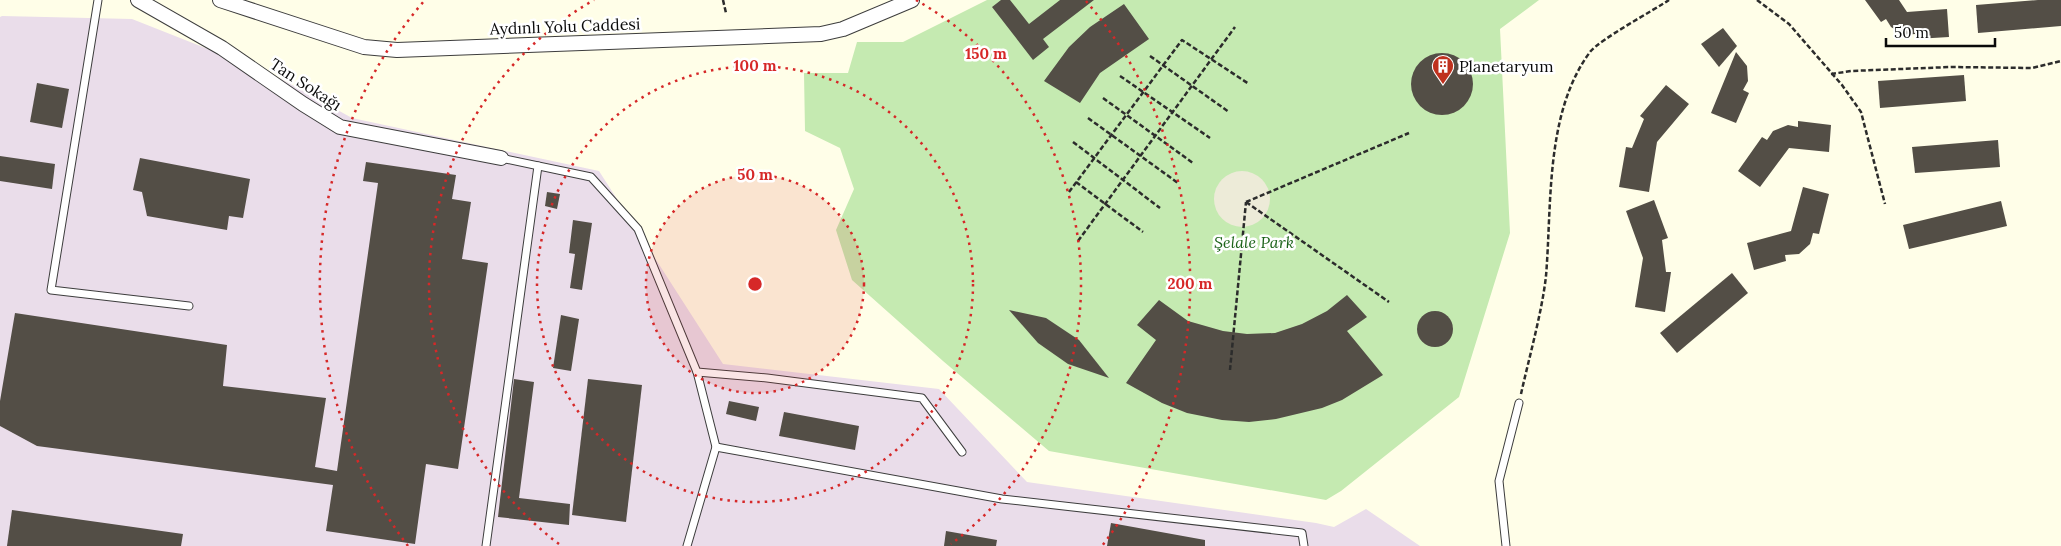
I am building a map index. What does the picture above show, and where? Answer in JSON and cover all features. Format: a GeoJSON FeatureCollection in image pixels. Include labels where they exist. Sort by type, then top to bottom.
{"type":"FeatureCollection","features":[{"type":"Feature","properties":{"kind":"street","name":"Tan Sokağı"},"geometry":{"type":"LineString","coordinates":[[138,0],[222,48],[340,127],[501,158]]}},
{"type":"Feature","properties":{"kind":"street","name":"Aydınlı Yolu Caddesi"},"geometry":{"type":"LineString","coordinates":[[220,0],[364,47],[397,50],[821,34],[843,29],[912,0]]}},
{"type":"Feature","properties":{"kind":"lane"},"geometry":{"type":"LineString","coordinates":[[98,0],[51,290],[189,306]]}},
{"type":"Feature","properties":{"kind":"lane"},"geometry":{"type":"LineString","coordinates":[[501,158],[591,177],[638,228],[697,372],[716,447],[687,546]]}},
{"type":"Feature","properties":{"kind":"lane"},"geometry":{"type":"LineString","coordinates":[[486,546],[538,166]]}},
{"type":"Feature","properties":{"kind":"lane"},"geometry":{"type":"LineString","coordinates":[[697,372],[767,378],[922,398],[962,452]]}},
{"type":"Feature","properties":{"kind":"lane"},"geometry":{"type":"LineString","coordinates":[[1506,546],[1499,481],[1519,403]]}},
{"type":"Feature","properties":{"kind":"lane"},"geometry":{"type":"LineString","coordinates":[[716,447],[1002,499],[1302,533],[1304,546]]}},
{"type":"Feature","properties":{"kind":"path"},"geometry":{"type":"LineString","coordinates":[[723,0],[726,13]]}},
{"type":"Feature","properties":{"kind":"path"},"geometry":{"type":"LineString","coordinates":[[1519,403],[1546,277],[1549,192],[1562,117],[1572,80],[1592,50],[1669,0]]}},
{"type":"Feature","properties":{"kind":"path"},"geometry":{"type":"LineString","coordinates":[[1757,0],[1789,24],[1842,85],[1861,112],[1885,204]]}},
{"type":"Feature","properties":{"kind":"path"},"geometry":{"type":"LineString","coordinates":[[1078,241],[1235,27]]}},
{"type":"Feature","properties":{"kind":"path"},"geometry":{"type":"LineString","coordinates":[[1069,192],[1182,40],[1249,84]]}},
{"type":"Feature","properties":{"kind":"path"},"geometry":{"type":"LineString","coordinates":[[1150,56],[1229,112]]}},
{"type":"Feature","properties":{"kind":"path"},"geometry":{"type":"LineString","coordinates":[[1831,74],[1851,71],[1951,68],[2032,68],[2061,61]]}},
{"type":"Feature","properties":{"kind":"path"},"geometry":{"type":"LineString","coordinates":[[1120,76],[1210,138]]}},
{"type":"Feature","properties":{"kind":"path"},"geometry":{"type":"LineString","coordinates":[[1103,98],[1192,163]]}},
{"type":"Feature","properties":{"kind":"path"},"geometry":{"type":"LineString","coordinates":[[1088,118],[1178,183]]}},
{"type":"Feature","properties":{"kind":"path"},"geometry":{"type":"LineString","coordinates":[[1246,202],[1409,133]]}},
{"type":"Feature","properties":{"kind":"path"},"geometry":{"type":"LineString","coordinates":[[1073,142],[1160,208]]}},
{"type":"Feature","properties":{"kind":"path"},"geometry":{"type":"LineString","coordinates":[[1076,182],[1143,232]]}},
{"type":"Feature","properties":{"kind":"path"},"geometry":{"type":"LineString","coordinates":[[1246,202],[1389,302]]}},
{"type":"Feature","properties":{"kind":"path"},"geometry":{"type":"LineString","coordinates":[[1230,370],[1246,202]]}},
{"type":"Feature","properties":{"kind":"shaded area"},"geometry":{"type":"Polygon","coordinates":[[[0,17],[132,19],[276,76],[352,118],[599,171],[723,364],[939,389],[1027,482],[1334,527],[1366,509],[1420,546],[0,546],[0,17]]]}},
{"type":"Feature","properties":{"kind":"shaded area"},"geometry":{"type":"Polygon","coordinates":[[[1236,171],[1248,171],[1258,175],[1266,183],[1270,199],[1266,215],[1258,223],[1248,227],[1236,227],[1226,223],[1218,215],[1214,205],[1214,193],[1218,183],[1226,175],[1236,171]]]}},
{"type":"Feature","properties":{"kind":"green space","name":"Şelale Park"},"geometry":{"type":"Polygon","coordinates":[[[987,0],[1539,0],[1500,29],[1510,233],[1459,397],[1341,491],[1326,500],[1049,451],[943,361],[852,280],[836,230],[854,189],[840,148],[805,131],[804,73],[848,73],[857,42],[903,42],[987,0]]]}},
{"type":"Feature","properties":{"kind":"building"},"geometry":{"type":"Polygon","coordinates":[[[1001,0],[1010,0],[1029,24],[1060,0],[1094,0],[1043,39],[1049,47],[1033,60],[992,7],[1001,0]]]}},
{"type":"Feature","properties":{"kind":"building"},"geometry":{"type":"Polygon","coordinates":[[[1865,0],[1899,0],[1907,12],[1947,9],[1949,37],[1916,39],[1915,34],[1904,35],[1891,27],[1886,19],[1881,22],[1865,0]]]}},
{"type":"Feature","properties":{"kind":"building"},"geometry":{"type":"Polygon","coordinates":[[[2061,0],[2061,26],[1978,33],[1976,5],[2061,0]]]}},
{"type":"Feature","properties":{"kind":"building"},"geometry":{"type":"Polygon","coordinates":[[[1124,4],[1149,39],[1100,73],[1080,103],[1044,81],[1069,47],[1090,27],[1124,4]]]}},
{"type":"Feature","properties":{"kind":"building"},"geometry":{"type":"Polygon","coordinates":[[[1723,28],[1737,46],[1719,67],[1701,44],[1723,28]]]}},
{"type":"Feature","properties":{"kind":"building"},"geometry":{"type":"Polygon","coordinates":[[[1736,52],[1747,66],[1748,81],[1743,90],[1749,93],[1736,123],[1711,113],[1736,52]]]}},
{"type":"Feature","properties":{"kind":"building","name":"Planetaryum"},"geometry":{"type":"Polygon","coordinates":[[[1436,53],[1448,53],[1464,62],[1471,72],[1473,84],[1471,96],[1464,106],[1448,115],[1436,115],[1425,110],[1416,101],[1411,90],[1411,78],[1416,67],[1425,58],[1436,53]]]}},
{"type":"Feature","properties":{"kind":"building"},"geometry":{"type":"Polygon","coordinates":[[[1964,75],[1966,101],[1880,108],[1878,81],[1964,75]]]}},
{"type":"Feature","properties":{"kind":"building"},"geometry":{"type":"Polygon","coordinates":[[[37,83],[69,89],[62,128],[30,122],[37,83]]]}},
{"type":"Feature","properties":{"kind":"building"},"geometry":{"type":"Polygon","coordinates":[[[1666,85],[1689,104],[1657,142],[1649,192],[1619,187],[1626,147],[1632,148],[1644,119],[1640,116],[1666,85]]]}},
{"type":"Feature","properties":{"kind":"building"},"geometry":{"type":"Polygon","coordinates":[[[1798,121],[1831,125],[1829,152],[1789,148],[1760,187],[1738,171],[1762,137],[1767,140],[1773,131],[1788,125],[1798,127],[1798,121]]]}},
{"type":"Feature","properties":{"kind":"building"},"geometry":{"type":"Polygon","coordinates":[[[1998,140],[2000,167],[1915,173],[1912,147],[1998,140]]]}},
{"type":"Feature","properties":{"kind":"building"},"geometry":{"type":"Polygon","coordinates":[[[0,156],[55,164],[52,189],[0,181],[0,156]]]}},
{"type":"Feature","properties":{"kind":"building"},"geometry":{"type":"Polygon","coordinates":[[[140,158],[250,179],[243,218],[229,216],[227,230],[147,216],[142,192],[133,190],[140,158]]]}},
{"type":"Feature","properties":{"kind":"building"},"geometry":{"type":"Polygon","coordinates":[[[366,162],[456,175],[452,199],[471,202],[462,259],[488,263],[458,469],[426,464],[415,544],[326,531],[333,485],[37,446],[0,426],[0,401],[15,313],[227,345],[223,386],[326,398],[315,467],[337,471],[378,183],[363,181],[366,162]]]}},
{"type":"Feature","properties":{"kind":"building"},"geometry":{"type":"Polygon","coordinates":[[[1803,187],[1829,194],[1819,234],[1813,233],[1810,244],[1799,254],[1785,255],[1786,261],[1754,270],[1747,243],[1791,231],[1803,187]]]}},
{"type":"Feature","properties":{"kind":"building"},"geometry":{"type":"Polygon","coordinates":[[[547,192],[560,194],[557,209],[545,206],[547,192]]]}},
{"type":"Feature","properties":{"kind":"building"},"geometry":{"type":"Polygon","coordinates":[[[1654,200],[1668,238],[1662,240],[1666,272],[1671,272],[1665,312],[1635,307],[1643,258],[1626,211],[1654,200]]]}},
{"type":"Feature","properties":{"kind":"building"},"geometry":{"type":"Polygon","coordinates":[[[2001,201],[2007,226],[1909,249],[1903,225],[2001,201]]]}},
{"type":"Feature","properties":{"kind":"building"},"geometry":{"type":"Polygon","coordinates":[[[573,220],[592,223],[582,290],[570,288],[575,254],[569,253],[573,220]]]}},
{"type":"Feature","properties":{"kind":"building"},"geometry":{"type":"Polygon","coordinates":[[[1732,273],[1748,293],[1677,353],[1660,333],[1732,273]]]}},
{"type":"Feature","properties":{"kind":"building"},"geometry":{"type":"Polygon","coordinates":[[[1347,295],[1367,317],[1347,331],[1383,375],[1342,400],[1322,408],[1276,419],[1249,422],[1222,420],[1187,413],[1162,403],[1126,383],[1156,340],[1137,325],[1159,300],[1188,321],[1223,331],[1247,334],[1275,333],[1302,324],[1327,311],[1347,295]]]}},
{"type":"Feature","properties":{"kind":"building"},"geometry":{"type":"Polygon","coordinates":[[[1009,310],[1046,318],[1079,340],[1109,378],[1068,364],[1038,343],[1009,310]]]}},
{"type":"Feature","properties":{"kind":"building"},"geometry":{"type":"Polygon","coordinates":[[[1435,311],[1447,317],[1453,329],[1447,341],[1435,347],[1423,341],[1417,329],[1423,317],[1435,311]]]}},
{"type":"Feature","properties":{"kind":"building"},"geometry":{"type":"Polygon","coordinates":[[[561,315],[579,319],[571,371],[553,368],[561,315]]]}},
{"type":"Feature","properties":{"kind":"building"},"geometry":{"type":"Polygon","coordinates":[[[514,379],[534,382],[519,498],[570,504],[569,525],[498,517],[514,379]]]}},
{"type":"Feature","properties":{"kind":"building"},"geometry":{"type":"Polygon","coordinates":[[[588,379],[642,385],[626,522],[572,515],[588,379]]]}},
{"type":"Feature","properties":{"kind":"building"},"geometry":{"type":"Polygon","coordinates":[[[729,401],[759,407],[756,421],[726,414],[729,401]]]}},
{"type":"Feature","properties":{"kind":"building"},"geometry":{"type":"Polygon","coordinates":[[[784,412],[859,426],[855,450],[779,436],[784,412]]]}},
{"type":"Feature","properties":{"kind":"building"},"geometry":{"type":"Polygon","coordinates":[[[12,510],[183,534],[181,546],[7,546],[12,510]]]}},
{"type":"Feature","properties":{"kind":"building"},"geometry":{"type":"Polygon","coordinates":[[[1111,523],[1205,540],[1205,546],[1107,546],[1111,523]]]}},
{"type":"Feature","properties":{"kind":"building"},"geometry":{"type":"Polygon","coordinates":[[[946,531],[997,540],[996,546],[944,546],[946,531]]]}},
{"type":"Feature","properties":{"kind":"place","name":"Planetaryum"},"geometry":{"type":"Point","coordinates":[1443,85]}}]}
